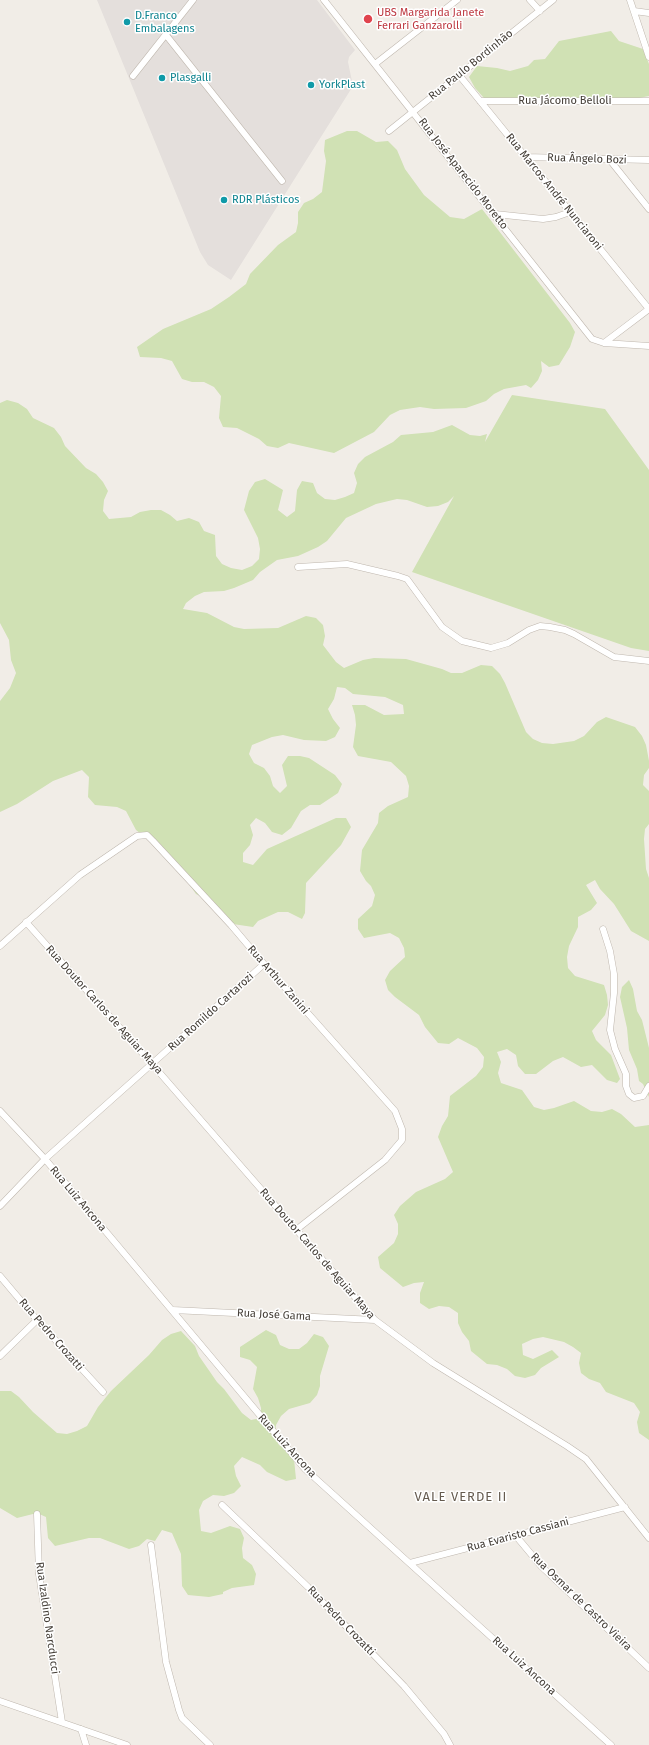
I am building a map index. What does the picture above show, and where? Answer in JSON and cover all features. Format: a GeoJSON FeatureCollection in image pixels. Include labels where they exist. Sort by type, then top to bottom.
{"type":"FeatureCollection","features":[{"type":"Feature","properties":{"kind":"street"},"geometry":{"type":"LineString","coordinates":[[133,76],[193,0]]}},
{"type":"Feature","properties":{"kind":"street","name":"Rua José Aparecido Moretto"},"geometry":{"type":"LineString","coordinates":[[324,0],[495,214],[592,339],[604,343]]}},
{"type":"Feature","properties":{"kind":"street"},"geometry":{"type":"LineString","coordinates":[[375,64],[457,0]]}},
{"type":"Feature","properties":{"kind":"street"},"geometry":{"type":"LineString","coordinates":[[530,0],[540,10]]}},
{"type":"Feature","properties":{"kind":"street","name":"Rua Paulo Bordinhão"},"geometry":{"type":"LineString","coordinates":[[389,131],[553,0]]}},
{"type":"Feature","properties":{"kind":"street"},"geometry":{"type":"LineString","coordinates":[[630,0],[649,57]]}},
{"type":"Feature","properties":{"kind":"street"},"geometry":{"type":"LineString","coordinates":[[634,11],[649,13]]}},
{"type":"Feature","properties":{"kind":"street"},"geometry":{"type":"LineString","coordinates":[[166,35],[282,181]]}},
{"type":"Feature","properties":{"kind":"street","name":"Rua Marcos André Nunciaroni"},"geometry":{"type":"LineString","coordinates":[[459,75],[649,309]]}},
{"type":"Feature","properties":{"kind":"street","name":"Rua Jácomo Belloli"},"geometry":{"type":"LineString","coordinates":[[480,101],[649,101]]}},
{"type":"Feature","properties":{"kind":"street","name":"Rua Ângelo Bozi"},"geometry":{"type":"LineString","coordinates":[[526,157],[649,160]]}},
{"type":"Feature","properties":{"kind":"street"},"geometry":{"type":"LineString","coordinates":[[609,159],[649,209]]}},
{"type":"Feature","properties":{"kind":"street"},"geometry":{"type":"LineString","coordinates":[[495,214],[543,219],[556,217],[570,212]]}},
{"type":"Feature","properties":{"kind":"street"},"geometry":{"type":"LineString","coordinates":[[604,343],[649,309]]}},
{"type":"Feature","properties":{"kind":"street"},"geometry":{"type":"LineString","coordinates":[[604,343],[649,346]]}},
{"type":"Feature","properties":{"kind":"street"},"geometry":{"type":"LineString","coordinates":[[298,567],[347,564],[407,579],[442,627],[462,641],[491,648],[508,643],[540,626],[550,627],[566,630],[614,657],[649,661]]}},
{"type":"Feature","properties":{"kind":"street","name":"Rua Arthur Zanini"},"geometry":{"type":"LineString","coordinates":[[26,922],[80,875],[137,836],[147,835],[231,925],[395,1112],[402,1129],[402,1140],[385,1160],[296,1230]]}},
{"type":"Feature","properties":{"kind":"street"},"geometry":{"type":"LineString","coordinates":[[0,946],[26,922]]}},
{"type":"Feature","properties":{"kind":"street","name":"Rua Doutor Carlos de Aguiar Maya"},"geometry":{"type":"LineString","coordinates":[[26,922],[152,1064],[374,1320],[433,1363],[586,1459],[649,1538]]}},
{"type":"Feature","properties":{"kind":"street"},"geometry":{"type":"LineString","coordinates":[[603,929],[610,950],[614,974],[614,993],[610,1030],[615,1049],[626,1074],[626,1086],[629,1094],[634,1098],[643,1096],[649,1086]]}},
{"type":"Feature","properties":{"kind":"street","name":"Rua Romildo Cartarozi"},"geometry":{"type":"LineString","coordinates":[[0,1206],[45,1159],[264,964]]}},
{"type":"Feature","properties":{"kind":"street","name":"Rua Luiz Ancona"},"geometry":{"type":"LineString","coordinates":[[0,1112],[45,1159],[305,1469],[611,1745]]}},
{"type":"Feature","properties":{"kind":"street","name":"Rua Pedro Crozatti"},"geometry":{"type":"LineString","coordinates":[[0,1276],[37,1320],[103,1392]]}},
{"type":"Feature","properties":{"kind":"street","name":"Rua José Gama"},"geometry":{"type":"LineString","coordinates":[[173,1310],[374,1320]]}},
{"type":"Feature","properties":{"kind":"street"},"geometry":{"type":"LineString","coordinates":[[0,1356],[37,1320]]}},
{"type":"Feature","properties":{"kind":"street","name":"Rua Pedro Crozatti"},"geometry":{"type":"LineString","coordinates":[[222,1505],[308,1587],[404,1686],[444,1734],[450,1745]]}},
{"type":"Feature","properties":{"kind":"street","name":"Rua Evaristo Cassiani"},"geometry":{"type":"LineString","coordinates":[[410,1563],[625,1507]]}},
{"type":"Feature","properties":{"kind":"street","name":"Rua Izaldino Narcducci"},"geometry":{"type":"LineString","coordinates":[[37,1514],[39,1574],[62,1722]]}},
{"type":"Feature","properties":{"kind":"street","name":"Rua Osmar de Castro Vieira"},"geometry":{"type":"LineString","coordinates":[[516,1536],[541,1566],[649,1668]]}},
{"type":"Feature","properties":{"kind":"street"},"geometry":{"type":"LineString","coordinates":[[152,1545],[166,1662],[179,1710],[182,1718],[210,1745]]}},
{"type":"Feature","properties":{"kind":"street"},"geometry":{"type":"LineString","coordinates":[[0,1701],[127,1745]]}},
{"type":"Feature","properties":{"kind":"street"},"geometry":{"type":"LineString","coordinates":[[81,1729],[86,1745]]}},
{"type":"Feature","properties":{"kind":"shaded area"},"geometry":{"type":"Polygon","coordinates":[[[97,0],[317,0],[355,50],[349,57],[348,62],[353,86],[231,280],[208,265],[200,252],[97,0]]]}},
{"type":"Feature","properties":{"kind":"green space"},"geometry":{"type":"Polygon","coordinates":[[[611,31],[619,41],[643,49],[649,64],[649,96],[634,99],[484,98],[475,88],[469,77],[477,66],[510,71],[528,66],[534,60],[545,59],[559,41],[611,31]]]}},
{"type":"Feature","properties":{"kind":"green space"},"geometry":{"type":"Polygon","coordinates":[[[347,131],[357,131],[376,142],[388,141],[397,150],[405,169],[424,195],[450,217],[464,219],[482,209],[570,323],[575,332],[570,347],[559,365],[549,367],[541,361],[542,371],[538,380],[531,388],[526,385],[504,389],[494,394],[486,401],[466,408],[434,409],[420,407],[400,410],[390,415],[374,432],[334,453],[289,443],[278,448],[267,446],[259,439],[237,428],[223,427],[219,418],[221,396],[214,387],[204,382],[192,382],[182,379],[172,361],[161,358],[140,357],[137,347],[163,329],[211,309],[246,284],[250,274],[278,245],[296,232],[298,212],[304,203],[313,199],[322,192],[326,161],[324,151],[325,140],[347,131]]]}},
{"type":"Feature","properties":{"kind":"green space"},"geometry":{"type":"Polygon","coordinates":[[[512,395],[605,409],[649,470],[649,651],[631,648],[412,572],[454,496],[448,502],[438,506],[427,507],[407,500],[397,499],[376,504],[346,518],[327,541],[318,547],[298,556],[277,560],[260,572],[253,580],[234,588],[224,591],[204,592],[195,596],[186,603],[183,609],[207,613],[234,627],[244,629],[278,628],[306,616],[316,618],[323,625],[325,636],[323,645],[336,662],[344,668],[363,660],[374,658],[406,659],[451,673],[462,673],[481,665],[492,666],[500,674],[505,683],[526,732],[533,739],[542,743],[553,744],[574,741],[584,736],[597,722],[606,717],[635,727],[642,736],[646,745],[649,761],[649,768],[644,775],[643,785],[649,791],[649,824],[645,829],[644,839],[646,869],[649,878],[649,941],[631,931],[614,904],[600,889],[595,880],[586,885],[597,903],[591,910],[578,917],[578,927],[569,946],[567,957],[568,968],[575,976],[604,985],[608,1005],[605,1015],[592,1031],[596,1040],[611,1055],[620,1079],[617,1083],[607,1080],[592,1065],[581,1067],[563,1057],[553,1061],[536,1074],[525,1074],[518,1066],[516,1055],[507,1049],[497,1052],[501,1062],[498,1073],[501,1083],[522,1090],[534,1107],[544,1110],[574,1101],[591,1111],[602,1112],[612,1109],[621,1114],[635,1127],[649,1125],[649,1440],[639,1433],[637,1422],[640,1412],[634,1403],[606,1392],[600,1383],[589,1379],[581,1373],[579,1363],[581,1353],[573,1347],[564,1342],[543,1337],[533,1339],[522,1344],[523,1355],[533,1359],[552,1350],[559,1357],[541,1368],[535,1375],[525,1378],[515,1376],[507,1369],[497,1365],[487,1364],[471,1351],[469,1341],[462,1332],[458,1323],[458,1313],[449,1307],[439,1306],[429,1309],[420,1303],[420,1293],[424,1282],[414,1283],[403,1287],[380,1268],[378,1257],[394,1243],[398,1234],[398,1224],[394,1215],[400,1206],[416,1192],[445,1179],[453,1172],[438,1137],[448,1116],[450,1096],[476,1076],[483,1067],[484,1057],[477,1048],[458,1038],[449,1044],[438,1043],[425,1027],[419,1015],[388,990],[385,980],[390,971],[405,957],[404,948],[399,938],[390,933],[364,938],[358,929],[358,919],[372,906],[375,895],[371,886],[360,871],[362,850],[378,823],[379,813],[388,806],[408,797],[409,786],[406,776],[391,762],[358,756],[353,747],[356,725],[352,705],[365,705],[384,715],[404,714],[403,705],[385,697],[353,694],[345,688],[337,687],[334,699],[328,709],[340,728],[335,737],[326,741],[304,740],[283,735],[272,737],[252,745],[249,754],[254,763],[264,768],[270,776],[273,786],[280,793],[287,786],[282,765],[288,756],[309,758],[335,775],[342,784],[338,793],[320,805],[310,805],[301,811],[291,828],[282,835],[272,832],[265,823],[256,818],[250,825],[253,835],[250,845],[243,853],[243,862],[253,865],[267,849],[336,818],[346,818],[351,827],[341,845],[306,883],[305,913],[302,919],[288,912],[278,912],[258,921],[253,927],[226,923],[206,899],[196,894],[189,884],[180,865],[136,830],[126,811],[117,807],[95,805],[88,797],[89,777],[82,770],[53,781],[17,804],[0,812],[0,701],[10,688],[16,673],[11,660],[9,640],[0,623],[0,403],[7,400],[18,403],[27,409],[33,418],[54,428],[61,437],[65,446],[86,468],[96,474],[103,482],[108,491],[104,500],[103,511],[109,519],[131,517],[140,512],[151,510],[161,510],[177,521],[189,518],[199,522],[204,531],[215,535],[216,556],[222,564],[231,568],[242,570],[252,566],[259,559],[260,549],[258,538],[244,510],[249,491],[255,482],[265,479],[283,490],[278,510],[287,517],[295,511],[297,490],[302,481],[313,483],[317,493],[325,499],[335,500],[354,493],[357,483],[354,473],[358,464],[365,457],[393,442],[401,435],[433,432],[452,425],[470,435],[480,436],[487,434],[485,442],[512,395]]]}},
{"type":"Feature","properties":{"kind":"green space"},"geometry":{"type":"Polygon","coordinates":[[[629,980],[633,989],[637,1011],[642,1020],[649,1048],[649,1097],[643,1084],[639,1081],[637,1069],[629,1050],[627,1028],[620,997],[622,987],[629,980]]]}},
{"type":"Feature","properties":{"kind":"green space"},"geometry":{"type":"Polygon","coordinates":[[[266,1330],[276,1335],[280,1345],[289,1349],[299,1349],[307,1343],[314,1334],[323,1337],[329,1346],[320,1376],[320,1386],[317,1395],[310,1403],[289,1409],[281,1416],[276,1425],[275,1436],[279,1445],[289,1450],[294,1459],[296,1479],[286,1481],[267,1472],[260,1465],[242,1457],[234,1466],[236,1476],[241,1486],[234,1493],[224,1496],[213,1495],[203,1501],[199,1510],[201,1531],[211,1533],[230,1526],[240,1529],[244,1538],[242,1548],[243,1558],[252,1565],[256,1574],[254,1585],[232,1588],[223,1592],[223,1594],[209,1597],[188,1595],[182,1586],[181,1554],[172,1533],[162,1530],[155,1541],[147,1539],[139,1546],[129,1549],[100,1538],[89,1538],[55,1546],[48,1538],[46,1517],[37,1513],[17,1518],[0,1508],[0,1391],[11,1391],[57,1433],[67,1434],[77,1431],[87,1426],[98,1407],[111,1391],[149,1355],[162,1340],[171,1334],[181,1331],[195,1346],[199,1356],[217,1382],[242,1413],[251,1420],[261,1418],[261,1408],[253,1389],[257,1367],[250,1360],[240,1357],[240,1347],[266,1330]]]}},
{"type":"Feature","properties":{"kind":"place","name":"UBS Margarida Janete Ferrari Ganzarolli"},"geometry":{"type":"Point","coordinates":[368,19]}},
{"type":"Feature","properties":{"kind":"place","name":"D.Franco Embalagens"},"geometry":{"type":"Point","coordinates":[127,22]}},
{"type":"Feature","properties":{"kind":"place","name":"Plasgalli"},"geometry":{"type":"Point","coordinates":[162,78]}},
{"type":"Feature","properties":{"kind":"place","name":"YorkPlast"},"geometry":{"type":"Point","coordinates":[311,85]}},
{"type":"Feature","properties":{"kind":"place","name":"RDR Plásticos"},"geometry":{"type":"Point","coordinates":[224,200]}},
{"type":"Feature","properties":{"kind":"district","name":"VALE VERDE II"},"geometry":{"type":"Point","coordinates":[461,1497]}}]}
